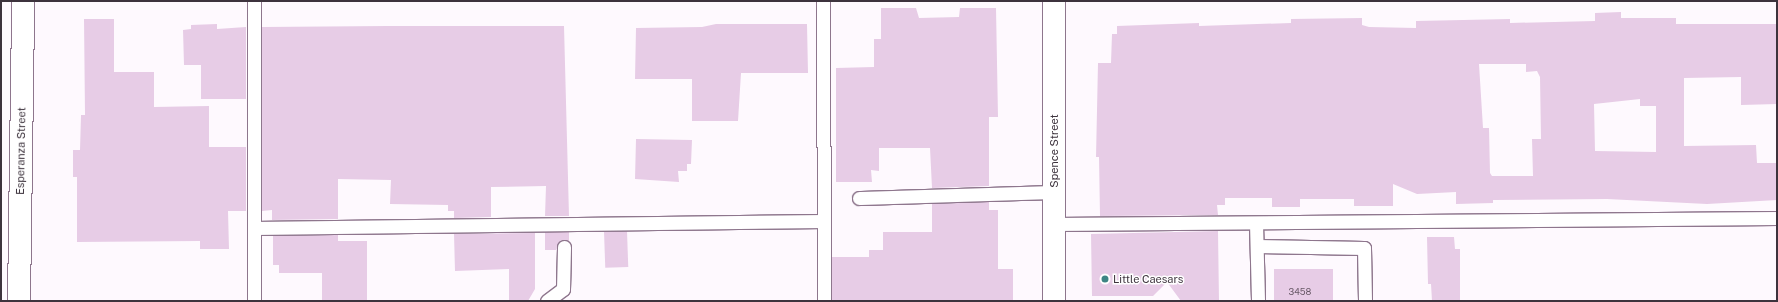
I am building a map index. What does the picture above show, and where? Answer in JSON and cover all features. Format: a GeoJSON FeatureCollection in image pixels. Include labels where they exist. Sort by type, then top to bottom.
{"type":"FeatureCollection","features":[{"type":"Feature","properties":{"kind":"street","name":"Esperanza Street"},"geometry":{"type":"LineString","coordinates":[[19,301],[23,1]]}},
{"type":"Feature","properties":{"kind":"street","name":"Spence Street"},"geometry":{"type":"LineString","coordinates":[[1054,1],[1054,301]]}},
{"type":"Feature","properties":{"kind":"lane"},"geometry":{"type":"LineString","coordinates":[[254,1],[254,301]]}},
{"type":"Feature","properties":{"kind":"lane"},"geometry":{"type":"LineString","coordinates":[[823,1],[824,301]]}},
{"type":"Feature","properties":{"kind":"lane"},"geometry":{"type":"LineString","coordinates":[[859,198],[1054,192]]}},
{"type":"Feature","properties":{"kind":"lane"},"geometry":{"type":"LineString","coordinates":[[1054,224],[1777,218]]}},
{"type":"Feature","properties":{"kind":"lane"},"geometry":{"type":"LineString","coordinates":[[254,228],[824,220]]}},
{"type":"Feature","properties":{"kind":"lane"},"geometry":{"type":"LineString","coordinates":[[1256,223],[1258,301]]}},
{"type":"Feature","properties":{"kind":"lane"},"geometry":{"type":"LineString","coordinates":[[1257,246],[1364,248],[1365,301]]}},
{"type":"Feature","properties":{"kind":"lane"},"geometry":{"type":"LineString","coordinates":[[547,301],[563,289],[564,247]]}},
{"type":"Feature","properties":{"kind":"building"},"geometry":{"type":"Polygon","coordinates":[[[881,8],[916,8],[919,18],[959,17],[960,8],[996,8],[998,117],[989,117],[989,186],[932,188],[930,148],[879,148],[879,171],[871,170],[872,182],[836,182],[836,68],[874,67],[874,39],[881,39],[881,8]]]}},
{"type":"Feature","properties":{"kind":"building"},"geometry":{"type":"Polygon","coordinates":[[[1621,12],[1621,18],[1676,18],[1676,24],[1777,24],[1777,104],[1741,105],[1741,77],[1684,78],[1684,146],[1756,145],[1757,163],[1777,163],[1777,200],[1707,204],[1607,199],[1493,200],[1493,203],[1456,204],[1456,192],[1417,194],[1393,184],[1393,206],[1354,206],[1354,199],[1300,199],[1300,207],[1272,207],[1272,198],[1225,198],[1225,205],[1217,205],[1218,215],[1100,216],[1099,157],[1096,157],[1098,63],[1111,63],[1112,34],[1117,34],[1117,26],[1199,23],[1199,26],[1291,23],[1291,19],[1362,18],[1362,25],[1369,27],[1416,28],[1416,21],[1510,19],[1510,23],[1595,21],[1595,13],[1621,12]],[[1479,64],[1483,128],[1489,128],[1490,173],[1492,176],[1533,176],[1532,139],[1541,139],[1540,77],[1537,71],[1526,72],[1526,64],[1479,64]],[[1640,99],[1594,104],[1595,151],[1656,152],[1656,106],[1640,106],[1640,99]]]}},
{"type":"Feature","properties":{"kind":"building"},"geometry":{"type":"Polygon","coordinates":[[[84,19],[114,19],[114,72],[154,72],[154,107],[209,106],[209,147],[246,147],[246,211],[228,211],[229,249],[200,249],[200,241],[77,242],[77,177],[73,177],[73,150],[80,150],[81,115],[85,115],[84,19]]]}},
{"type":"Feature","properties":{"kind":"building"},"geometry":{"type":"Polygon","coordinates":[[[217,24],[217,29],[246,27],[246,99],[201,99],[201,65],[184,65],[183,30],[191,29],[191,25],[217,24]]]}},
{"type":"Feature","properties":{"kind":"building"},"geometry":{"type":"Polygon","coordinates":[[[716,24],[807,24],[808,73],[741,73],[738,121],[692,121],[692,79],[635,79],[636,28],[702,27],[716,24]]]}},
{"type":"Feature","properties":{"kind":"building"},"geometry":{"type":"Polygon","coordinates":[[[564,26],[569,216],[545,216],[546,186],[491,187],[491,217],[454,218],[454,211],[448,211],[448,205],[390,204],[391,180],[338,179],[338,219],[272,220],[272,210],[262,211],[262,27],[564,26]]]}},
{"type":"Feature","properties":{"kind":"building"},"geometry":{"type":"Polygon","coordinates":[[[636,139],[692,140],[691,164],[687,164],[687,171],[678,171],[679,182],[635,179],[636,139]]]}},
{"type":"Feature","properties":{"kind":"building"},"geometry":{"type":"Polygon","coordinates":[[[989,202],[989,210],[998,210],[998,269],[1013,269],[1013,301],[832,301],[832,257],[869,257],[869,250],[883,250],[883,232],[932,232],[932,204],[989,202]]]}},
{"type":"Feature","properties":{"kind":"building"},"geometry":{"type":"Polygon","coordinates":[[[627,231],[628,267],[605,268],[604,232],[627,231]]]}},
{"type":"Feature","properties":{"kind":"building"},"geometry":{"type":"Polygon","coordinates":[[[1218,231],[1219,301],[1181,301],[1167,282],[1153,296],[1092,296],[1091,234],[1218,231]]]}},
{"type":"Feature","properties":{"kind":"building"},"geometry":{"type":"Polygon","coordinates":[[[545,232],[569,232],[569,241],[561,240],[556,250],[545,250],[545,232]]]}},
{"type":"Feature","properties":{"kind":"building"},"geometry":{"type":"Polygon","coordinates":[[[535,233],[535,289],[528,301],[509,301],[509,269],[455,271],[454,234],[535,233]]]}},
{"type":"Feature","properties":{"kind":"building"},"geometry":{"type":"Polygon","coordinates":[[[338,235],[338,241],[367,241],[367,301],[322,301],[322,273],[279,273],[279,265],[273,265],[273,236],[338,235]]]}},
{"type":"Feature","properties":{"kind":"building"},"geometry":{"type":"Polygon","coordinates":[[[1427,237],[1454,237],[1455,249],[1460,249],[1460,301],[1432,301],[1431,284],[1428,284],[1427,237]]]}},
{"type":"Feature","properties":{"kind":"building"},"geometry":{"type":"Polygon","coordinates":[[[1274,269],[1333,269],[1333,301],[1274,301],[1274,269]]]}},
{"type":"Feature","properties":{"kind":"place","name":"Little Caesars"},"geometry":{"type":"Point","coordinates":[1105,279]}}]}
